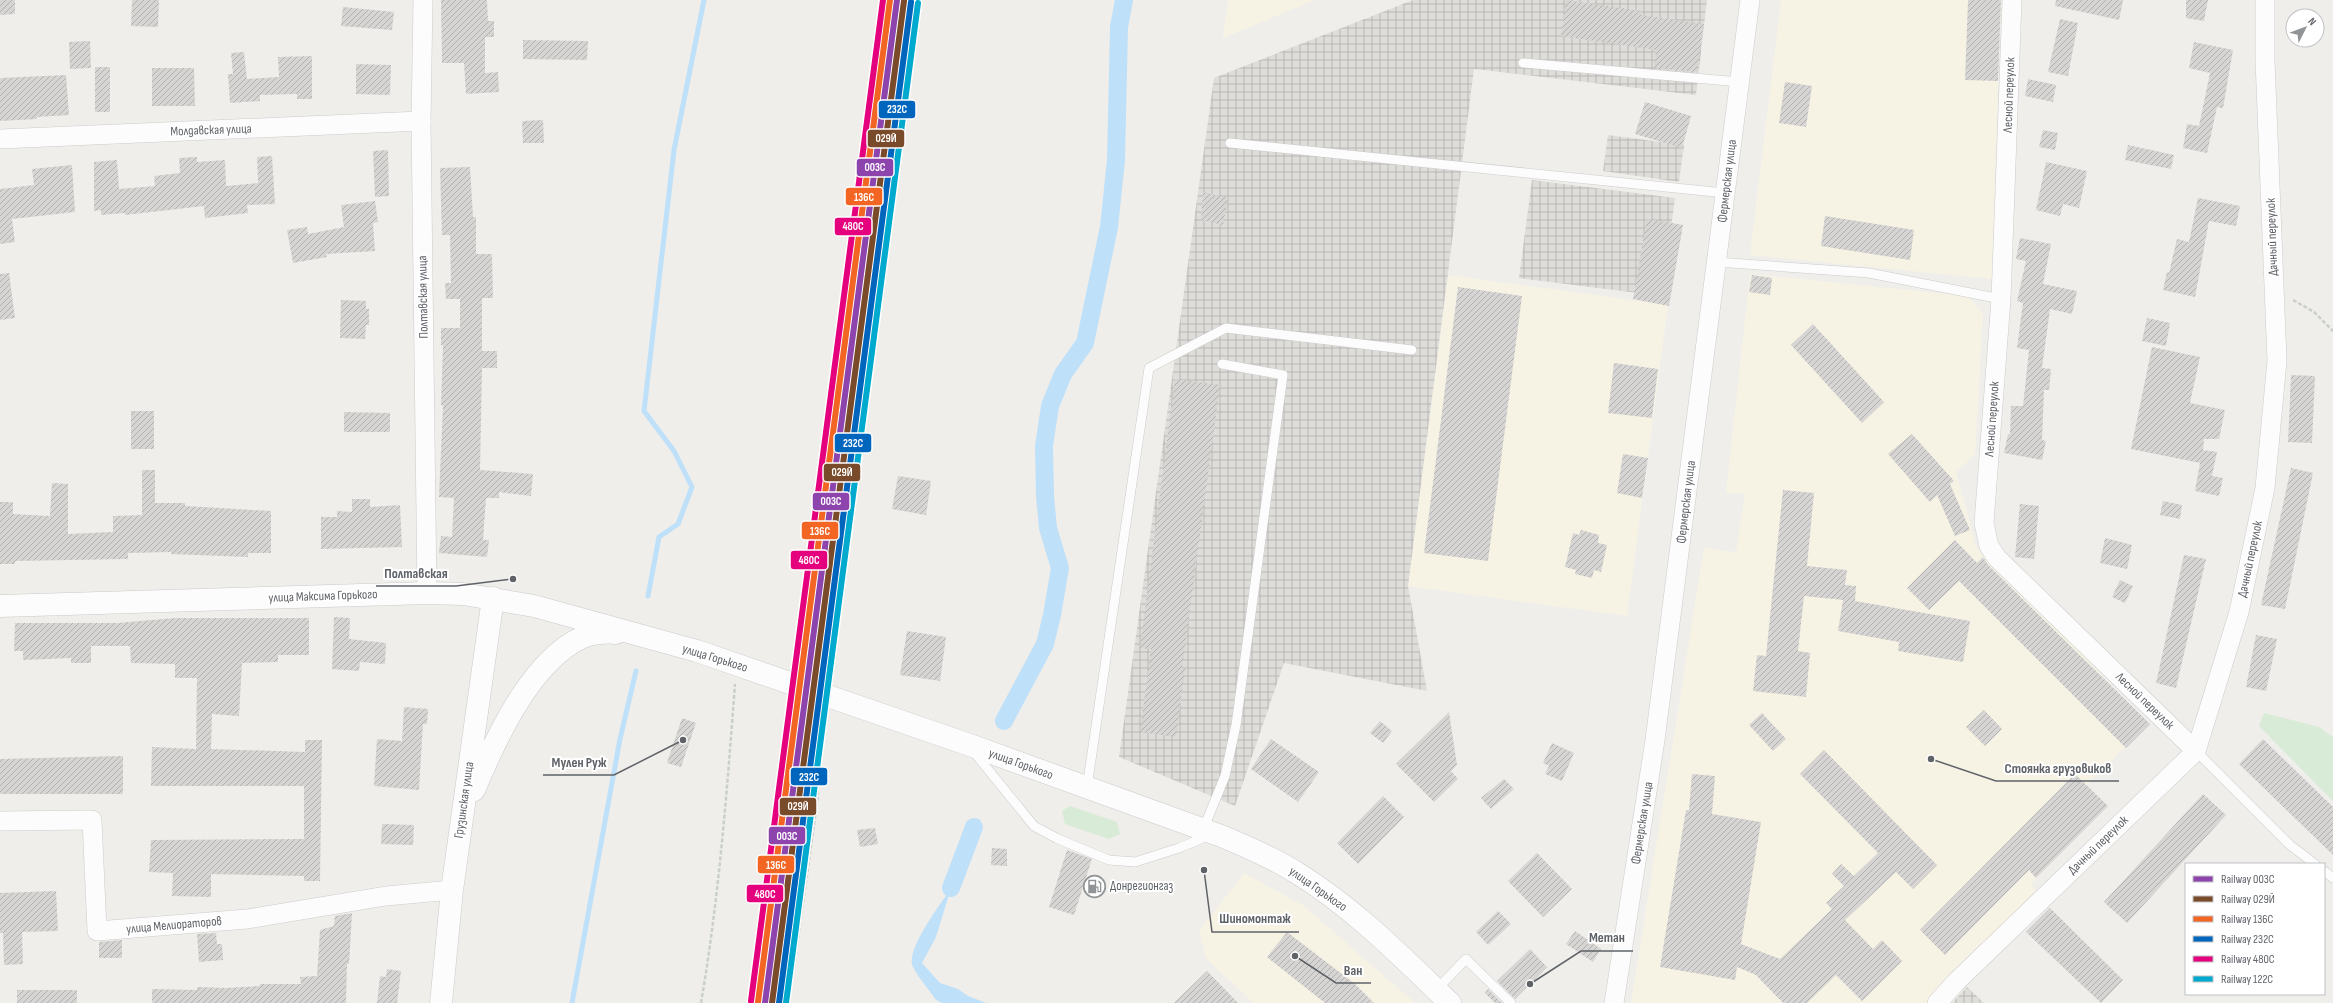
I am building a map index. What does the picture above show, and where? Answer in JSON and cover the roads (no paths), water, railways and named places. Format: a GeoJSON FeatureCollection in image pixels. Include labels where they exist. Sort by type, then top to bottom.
{"type":"FeatureCollection","features":[{"type":"Feature","properties":{"kind":"main road","name":"улица Максима Горького"},"geometry":{"type":"LineString","coordinates":[[0,606],[427,593],[493,598],[534,606],[641,635]]}},
{"type":"Feature","properties":{"kind":"main road","name":"Грузинская улица"},"geometry":{"type":"LineString","coordinates":[[441,1003],[452,890],[493,598]]}},
{"type":"Feature","properties":{"kind":"main road"},"geometry":{"type":"LineString","coordinates":[[460,833],[473,791],[490,752],[509,717],[532,682],[550,662],[570,644],[585,636],[608,633],[641,635]]}},
{"type":"Feature","properties":{"kind":"main road","name":"улица Горького"},"geometry":{"type":"LineString","coordinates":[[641,635],[737,664],[967,744],[1208,831],[1267,856],[1298,873],[1333,897],[1380,936],[1443,996]]}},
{"type":"Feature","properties":{"kind":"street","name":"Полтавская улица"},"geometry":{"type":"LineString","coordinates":[[423,0],[421,121],[427,593]]}},
{"type":"Feature","properties":{"kind":"street","name":"Фермерская улица"},"geometry":{"type":"LineString","coordinates":[[1614,1003],[1655,740],[1750,0]]}},
{"type":"Feature","properties":{"kind":"street","name":"Лесной переулок"},"geometry":{"type":"LineString","coordinates":[[2012,0],[2001,299],[1984,523],[1989,546],[1997,558],[2196,751]]}},
{"type":"Feature","properties":{"kind":"street","name":"Дачный переулок"},"geometry":{"type":"LineString","coordinates":[[1937,1003],[1957,981],[2196,751],[2239,612],[2265,488],[2277,361],[2265,60],[2265,0]]}},
{"type":"Feature","properties":{"kind":"street","name":"Молдавская улица"},"geometry":{"type":"LineString","coordinates":[[0,139],[421,121]]}},
{"type":"Feature","properties":{"kind":"street","name":"улица Мелиораторов"},"geometry":{"type":"LineString","coordinates":[[0,821],[92,820],[97,931],[247,919],[386,896],[452,890]]}},
{"type":"Feature","properties":{"kind":"lane"},"geometry":{"type":"LineString","coordinates":[[1523,63],[1740,82]]}},
{"type":"Feature","properties":{"kind":"lane"},"geometry":{"type":"LineString","coordinates":[[1230,143],[1725,194]]}},
{"type":"Feature","properties":{"kind":"lane"},"geometry":{"type":"LineString","coordinates":[[1716,262],[1869,273],[2001,299]]}},
{"type":"Feature","properties":{"kind":"lane"},"geometry":{"type":"LineString","coordinates":[[1087,787],[1149,368],[1226,328],[1412,350]]}},
{"type":"Feature","properties":{"kind":"lane"},"geometry":{"type":"LineString","coordinates":[[967,744],[1034,826],[1058,839],[1109,860],[1135,862],[1156,856],[1208,831],[1225,776],[1236,725],[1283,376],[1222,364]]}},
{"type":"Feature","properties":{"kind":"lane"},"geometry":{"type":"LineString","coordinates":[[2196,751],[2290,845],[2314,863]]}},
{"type":"Feature","properties":{"kind":"lane"},"geometry":{"type":"LineString","coordinates":[[2325,872],[2333,878]]}},
{"type":"Feature","properties":{"kind":"lane"},"geometry":{"type":"LineString","coordinates":[[1443,996],[1466,959],[1511,1003]]}},
{"type":"Feature","properties":{"kind":"water"},"geometry":{"type":"Polygon","coordinates":[[[951,888],[936,937],[922,963],[940,983],[958,989],[968,996],[986,1003],[942,1003],[936,1000],[913,967],[912,959],[919,939],[925,927],[951,888]]]}},
{"type":"Feature","properties":{"kind":"waterway"},"geometry":{"type":"LineString","coordinates":[[648,596],[659,537],[678,524],[692,487],[674,451],[644,411],[674,150],[704,0]]}},
{"type":"Feature","properties":{"kind":"waterway"},"geometry":{"type":"LineString","coordinates":[[1004,721],[1045,644],[1052,615],[1060,568],[1048,528],[1045,496],[1044,446],[1050,406],[1063,374],[1085,343],[1109,227],[1116,160],[1119,27],[1124,0]]}},
{"type":"Feature","properties":{"kind":"waterway"},"geometry":{"type":"LineString","coordinates":[[572,1003],[620,739],[636,671]]}},
{"type":"Feature","properties":{"kind":"waterway"},"geometry":{"type":"LineString","coordinates":[[951,888],[974,827]]}},
{"type":"Feature","properties":{"kind":"rail line","name":"480С"},"geometry":{"type":"LineString","coordinates":[[751,1001],[883,0]]}},
{"type":"Feature","properties":{"kind":"rail line","name":"136С"},"geometry":{"type":"LineString","coordinates":[[758,1002],[890,0]]}},
{"type":"Feature","properties":{"kind":"rail line","name":"003С"},"geometry":{"type":"LineString","coordinates":[[765,1003],[897,0]]}},
{"type":"Feature","properties":{"kind":"rail line","name":"029Й"},"geometry":{"type":"LineString","coordinates":[[772,1003],[904,1]]}},
{"type":"Feature","properties":{"kind":"rail line","name":"232C"},"geometry":{"type":"LineString","coordinates":[[779,1003],[911,2]]}},
{"type":"Feature","properties":{"kind":"rail line","name":"122С"},"geometry":{"type":"LineString","coordinates":[[786,1003],[918,3]]}},
{"type":"Feature","properties":{"kind":"place","name":"Полтавская"},"geometry":{"type":"Point","coordinates":[513,579]}},
{"type":"Feature","properties":{"kind":"place","name":"Мулен Руж"},"geometry":{"type":"Point","coordinates":[683,740]}},
{"type":"Feature","properties":{"kind":"place","name":"Стоянка грузовиков"},"geometry":{"type":"Point","coordinates":[1931,759]}},
{"type":"Feature","properties":{"kind":"place","name":"Шиномонтаж"},"geometry":{"type":"Point","coordinates":[1204,870]}},
{"type":"Feature","properties":{"kind":"place","name":"Донрегионгаз"},"geometry":{"type":"Point","coordinates":[1094,886]}},
{"type":"Feature","properties":{"kind":"place","name":"Ван"},"geometry":{"type":"Point","coordinates":[1295,956]}},
{"type":"Feature","properties":{"kind":"place","name":"Метан"},"geometry":{"type":"Point","coordinates":[1530,984]}}]}
